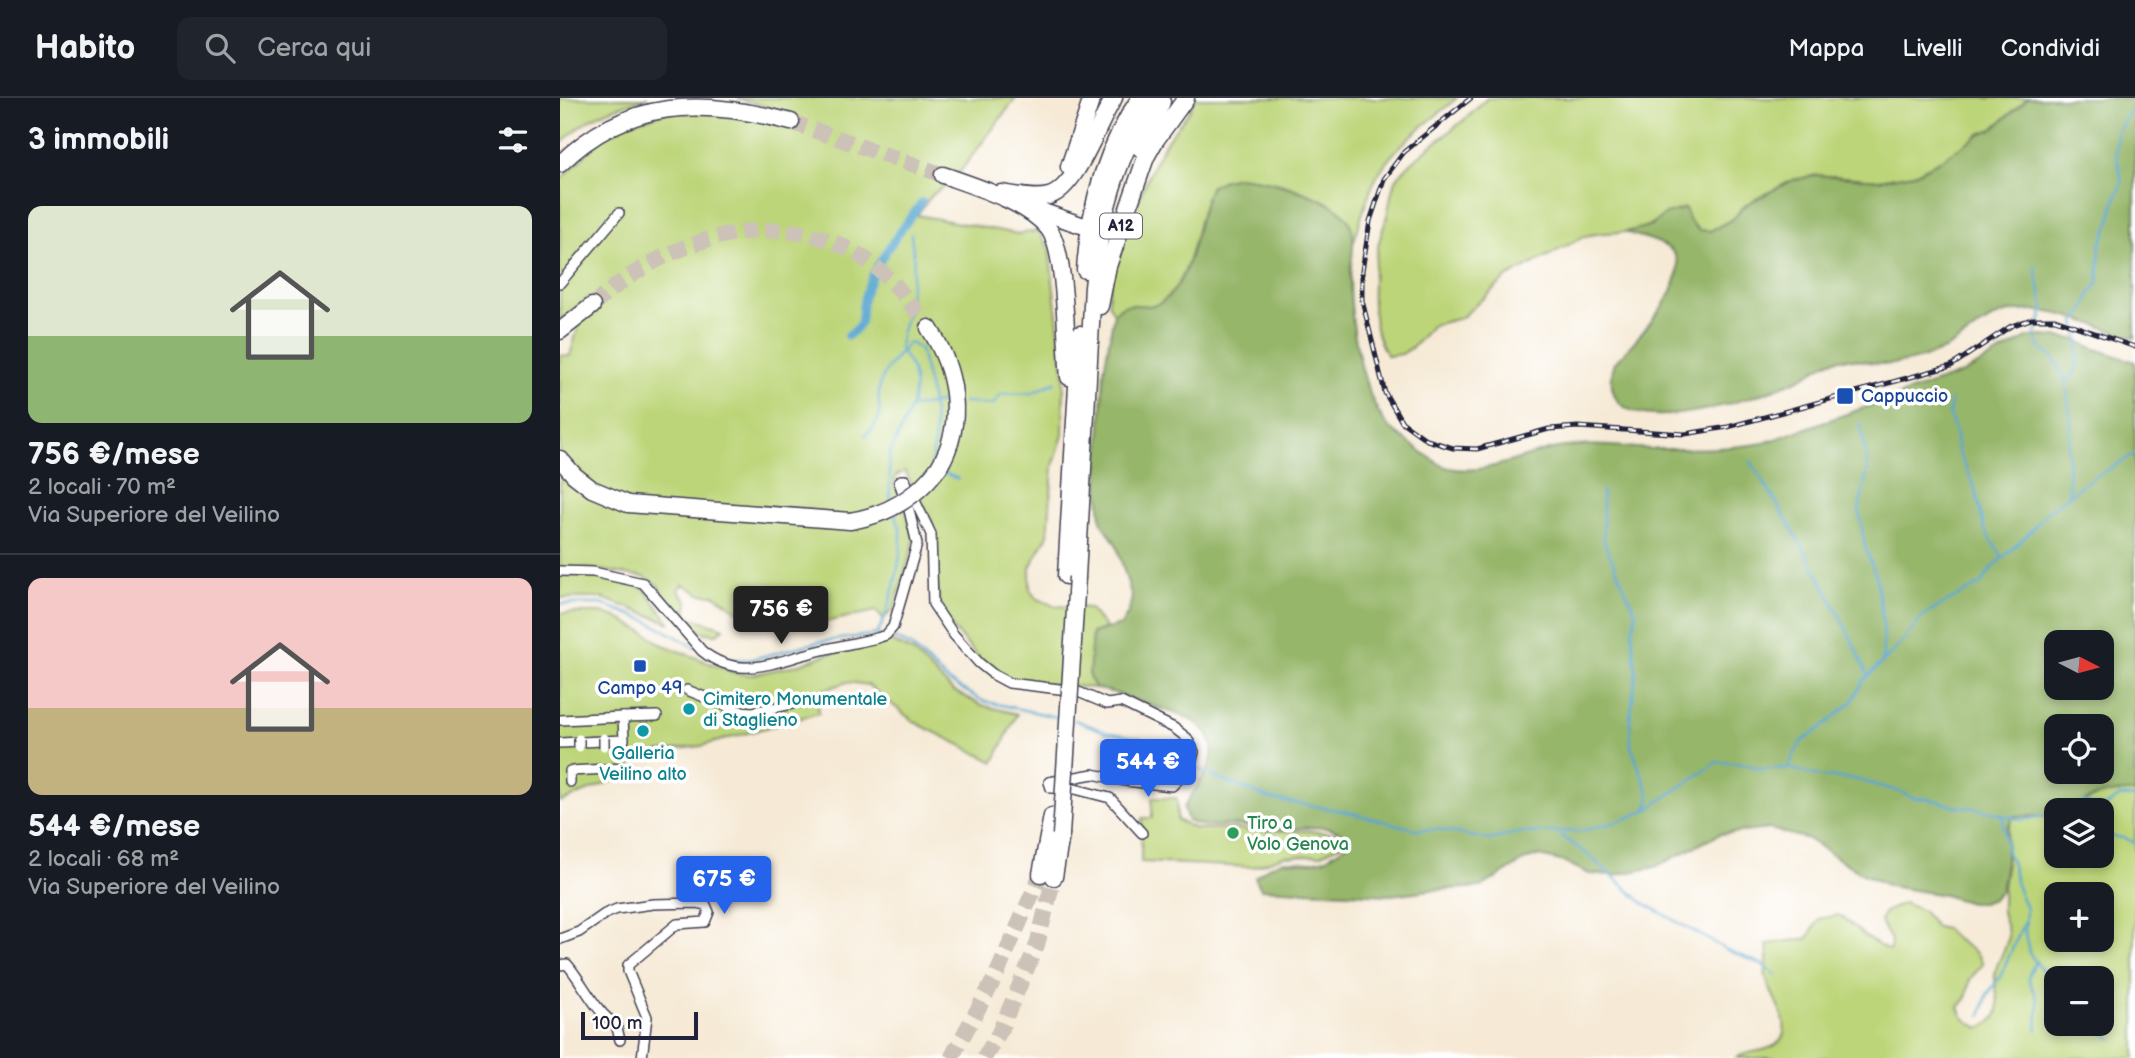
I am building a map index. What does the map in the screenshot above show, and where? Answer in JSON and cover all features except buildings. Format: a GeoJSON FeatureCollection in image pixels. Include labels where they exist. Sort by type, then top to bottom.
{"type":"FeatureCollection","features":[{"type":"Feature","properties":{"kind":"highway"},"geometry":{"type":"LineString","coordinates":[[1014,198],[1048,190],[1062,179],[1070,164],[1091,98]]}},
{"type":"Feature","properties":{"kind":"highway"},"geometry":{"type":"LineString","coordinates":[[1014,198],[1048,196],[1060,191],[1068,183],[1114,98]]}},
{"type":"Feature","properties":{"kind":"highway"},"geometry":{"type":"LineString","coordinates":[[1072,577],[1074,418],[1087,230],[1109,155],[1140,98]]}},
{"type":"Feature","properties":{"kind":"highway"},"geometry":{"type":"LineString","coordinates":[[1047,876],[1055,835],[1055,796],[1094,277],[1105,211],[1128,145],[1155,98]]}},
{"type":"Feature","properties":{"kind":"highway"},"geometry":{"type":"LineString","coordinates":[[1116,209],[1164,98]]}},
{"type":"Feature","properties":{"kind":"highway","name":"A12"},"geometry":{"type":"LineString","coordinates":[[1089,366],[1108,266],[1146,157],[1186,98]]}},
{"type":"Feature","properties":{"kind":"highway"},"geometry":{"type":"LineString","coordinates":[[560,164],[581,143],[612,120],[663,102],[721,102],[791,121]]}},
{"type":"Feature","properties":{"kind":"highway"},"geometry":{"type":"LineString","coordinates":[[943,175],[1014,198],[1082,225]]}},
{"type":"Feature","properties":{"kind":"highway"},"geometry":{"type":"LineString","coordinates":[[1014,198],[1049,230],[1056,243],[1074,418]]}},
{"type":"Feature","properties":{"kind":"highway"},"geometry":{"type":"LineString","coordinates":[[560,331],[592,306]]}},
{"type":"Feature","properties":{"kind":"highway"},"geometry":{"type":"LineString","coordinates":[[560,459],[592,489],[628,504],[850,521],[881,513],[900,504],[925,483],[939,467],[952,436],[954,394],[948,363],[929,328]]}},
{"type":"Feature","properties":{"kind":"street"},"geometry":{"type":"LineString","coordinates":[[560,283],[619,213]]}},
{"type":"Feature","properties":{"kind":"street"},"geometry":{"type":"LineString","coordinates":[[560,571],[593,572],[643,583],[702,651],[733,666],[768,666],[877,638],[886,635],[893,627],[916,551],[916,536],[899,482],[903,479],[931,534],[934,607],[979,663],[993,675],[1009,683],[1076,691],[1103,703],[1121,702],[1174,728],[1187,738],[1193,749],[1192,760],[1176,784],[1167,786],[1093,774],[1048,783],[1051,788],[1075,789],[1110,798],[1142,833]]}},
{"type":"Feature","properties":{"kind":"street"},"geometry":{"type":"LineString","coordinates":[[687,690],[739,711],[748,712],[792,704],[797,699]]}},
{"type":"Feature","properties":{"kind":"street"},"geometry":{"type":"LineString","coordinates":[[560,720],[657,716]]}},
{"type":"Feature","properties":{"kind":"street"},"geometry":{"type":"LineString","coordinates":[[560,743],[624,740],[623,717]]}},
{"type":"Feature","properties":{"kind":"street"},"geometry":{"type":"LineString","coordinates":[[570,782],[565,771],[626,768]]}},
{"type":"Feature","properties":{"kind":"street"},"geometry":{"type":"LineString","coordinates":[[560,939],[579,932],[617,909],[653,904],[706,905],[709,912],[705,922],[677,924],[640,952],[628,965],[647,1017],[642,1058]]}},
{"type":"Feature","properties":{"kind":"street"},"geometry":{"type":"LineString","coordinates":[[560,965],[567,964],[580,978],[599,1008],[616,1024],[620,1040]]}},
{"type":"Feature","properties":{"kind":"green space"},"geometry":{"type":"Polygon","coordinates":[[[560,98],[648,98],[600,114],[560,145],[560,98]]]}},
{"type":"Feature","properties":{"kind":"green space"},"geometry":{"type":"Polygon","coordinates":[[[737,98],[1016,98],[959,173],[932,195],[917,215],[1018,234],[1038,231],[1049,248],[1064,375],[1063,435],[1053,466],[1048,535],[1030,567],[1030,590],[1036,598],[1054,606],[1089,608],[1106,628],[1092,633],[1089,677],[1096,688],[1014,681],[980,659],[953,629],[939,606],[932,522],[905,471],[896,476],[894,484],[906,511],[914,541],[894,609],[883,619],[876,611],[807,626],[792,621],[788,601],[738,611],[715,595],[700,594],[683,584],[678,590],[688,602],[686,616],[724,628],[717,634],[706,633],[671,613],[658,585],[645,577],[560,567],[560,355],[570,356],[580,321],[598,311],[590,297],[560,320],[560,180],[612,128],[688,106],[788,125],[795,129],[799,126],[800,121],[796,115],[737,98]]]}},
{"type":"Feature","properties":{"kind":"green space"},"geometry":{"type":"Polygon","coordinates":[[[1195,98],[1457,98],[1410,137],[1385,164],[1370,192],[1353,244],[1349,229],[1340,216],[1311,196],[1293,188],[1258,179],[1231,179],[1211,186],[1187,265],[1172,293],[1156,305],[1126,305],[1114,313],[1109,304],[1110,290],[1129,225],[1163,147],[1189,112],[1195,98]]]}},
{"type":"Feature","properties":{"kind":"green space"},"geometry":{"type":"Polygon","coordinates":[[[1487,98],[2028,98],[1993,129],[1914,174],[1879,180],[1830,176],[1793,180],[1750,202],[1734,219],[1710,231],[1698,230],[1689,220],[1666,214],[1641,229],[1583,237],[1506,278],[1461,318],[1433,325],[1414,346],[1402,354],[1388,356],[1377,333],[1373,288],[1379,242],[1394,184],[1409,165],[1466,119],[1487,98]]]}},
{"type":"Feature","properties":{"kind":"green space"},"geometry":{"type":"Polygon","coordinates":[[[2028,98],[2135,98],[2135,338],[2063,315],[2017,311],[1996,317],[1948,347],[1921,358],[1885,364],[1834,360],[1802,378],[1749,398],[1682,414],[1651,415],[1627,409],[1613,392],[1614,364],[1660,310],[1677,277],[1678,262],[1671,250],[1655,241],[1625,232],[1650,226],[1666,214],[1685,208],[1689,220],[1698,230],[1710,231],[1733,219],[1750,202],[1793,180],[1817,175],[1879,180],[1914,174],[1993,129],[2028,98]]]}},
{"type":"Feature","properties":{"kind":"green space"},"geometry":{"type":"Polygon","coordinates":[[[1239,177],[1265,181],[1326,202],[1347,218],[1353,232],[1350,280],[1354,332],[1362,370],[1374,404],[1393,431],[1440,465],[1449,468],[1462,470],[1488,467],[1553,449],[1579,445],[1684,449],[1764,443],[1963,373],[2029,337],[2073,339],[2135,362],[2135,792],[2093,798],[2044,798],[2044,817],[2014,816],[2008,826],[2006,864],[2001,890],[1993,899],[1982,903],[1970,903],[1944,895],[1889,886],[1861,873],[1808,839],[1770,829],[1720,834],[1655,867],[1615,875],[1589,874],[1565,862],[1539,856],[1527,859],[1481,887],[1391,895],[1261,889],[1255,877],[1268,867],[1282,861],[1311,862],[1325,859],[1351,842],[1343,834],[1323,828],[1268,831],[1240,825],[1200,825],[1188,821],[1184,808],[1211,762],[1212,745],[1206,732],[1183,716],[1096,688],[1089,677],[1092,633],[1121,625],[1129,611],[1132,597],[1116,544],[1101,521],[1098,476],[1104,370],[1114,313],[1126,305],[1156,305],[1172,293],[1187,265],[1211,186],[1239,177]]]}},
{"type":"Feature","properties":{"kind":"green space"},"geometry":{"type":"Polygon","coordinates":[[[560,574],[602,576],[634,584],[645,591],[670,623],[602,598],[560,598],[560,574]]]}},
{"type":"Feature","properties":{"kind":"green space","name":"Cimitero Monumentale di Staglieno"},"geometry":{"type":"Polygon","coordinates":[[[560,613],[600,613],[614,616],[661,644],[735,673],[751,675],[797,665],[840,650],[888,640],[912,651],[952,690],[981,705],[1017,714],[994,762],[914,722],[868,685],[847,682],[823,690],[817,699],[819,713],[701,746],[636,755],[625,776],[560,802],[560,613]]]}},
{"type":"Feature","properties":{"kind":"green space"},"geometry":{"type":"Polygon","coordinates":[[[2120,791],[2135,792],[2135,1058],[1736,1058],[1773,1047],[1783,1037],[1784,1020],[1766,977],[1767,945],[1808,938],[1819,919],[1839,915],[1871,940],[1890,950],[1891,940],[1880,921],[1885,912],[1904,903],[1923,911],[1936,927],[1946,929],[1980,958],[1983,964],[1970,979],[1966,999],[1959,1007],[1964,1018],[1972,1024],[1980,1028],[1989,1023],[1998,1011],[1995,973],[2008,937],[2002,900],[2007,835],[2011,822],[2014,816],[2044,817],[2044,868],[2114,868],[2114,798],[2092,798],[2120,791]]]}},
{"type":"Feature","properties":{"kind":"green space","name":"Tiro a Volo Genova"},"geometry":{"type":"Polygon","coordinates":[[[1152,798],[1177,798],[1177,820],[1196,829],[1309,831],[1336,834],[1344,843],[1320,855],[1283,856],[1253,867],[1141,862],[1142,818],[1152,818],[1152,798]]]}},
{"type":"Feature","properties":{"kind":"waterway"},"geometry":{"type":"LineString","coordinates":[[2066,382],[2076,370],[2078,362],[2079,345],[2075,321],[2084,311],[2090,294],[2098,283],[2100,245],[2110,223],[2122,182],[2116,153],[2117,131],[2135,104]]}},
{"type":"Feature","properties":{"kind":"waterway"},"geometry":{"type":"LineString","coordinates":[[848,336],[860,323],[864,297],[874,272],[922,202]]}},
{"type":"Feature","properties":{"kind":"waterway"},"geometry":{"type":"LineString","coordinates":[[890,500],[889,456],[911,407],[915,387],[912,369],[900,349],[914,260],[911,234]]}},
{"type":"Feature","properties":{"kind":"waterway"},"geometry":{"type":"LineString","coordinates":[[2035,266],[2044,310],[2035,337],[2040,347],[2055,360],[2066,382],[2071,423],[2068,448],[2069,497]]}},
{"type":"Feature","properties":{"kind":"waterway"},"geometry":{"type":"LineString","coordinates":[[865,436],[879,416],[882,378],[909,342],[920,349],[930,391],[935,434],[931,463],[934,465]]}},
{"type":"Feature","properties":{"kind":"waterway"},"geometry":{"type":"LineString","coordinates":[[963,402],[993,405],[1001,394],[1032,393],[1055,382]]}},
{"type":"Feature","properties":{"kind":"waterway"},"geometry":{"type":"LineString","coordinates":[[1951,400],[1949,413],[1958,451],[1975,488],[1984,528],[2001,556]]}},
{"type":"Feature","properties":{"kind":"waterway"},"geometry":{"type":"LineString","coordinates":[[912,407],[946,402]]}},
{"type":"Feature","properties":{"kind":"waterway"},"geometry":{"type":"LineString","coordinates":[[1860,423],[1868,469],[1859,509],[1865,547],[1876,576],[1881,608],[1884,635],[1882,663]]}},
{"type":"Feature","properties":{"kind":"waterway"},"geometry":{"type":"LineString","coordinates":[[1075,720],[1106,732],[1140,738],[1169,751],[1207,774],[1271,799],[1343,811],[1419,830],[1438,829],[1490,840],[1516,833],[1581,831],[1617,822],[1645,811],[1717,762],[1745,764],[1761,769],[1787,768],[1801,742],[1852,702],[1863,681],[1895,650],[1925,614],[1981,584],[1992,568],[2046,513],[2083,484],[2135,454]]}},
{"type":"Feature","properties":{"kind":"waterway"},"geometry":{"type":"LineString","coordinates":[[1751,462],[1814,567],[1868,676]]}},
{"type":"Feature","properties":{"kind":"waterway"},"geometry":{"type":"LineString","coordinates":[[942,472],[958,479]]}},
{"type":"Feature","properties":{"kind":"waterway"},"geometry":{"type":"LineString","coordinates":[[1602,490],[1604,542],[1636,613],[1632,633],[1636,673],[1630,719],[1631,746],[1650,797],[1646,810]]}},
{"type":"Feature","properties":{"kind":"waterway"},"geometry":{"type":"LineString","coordinates":[[877,634],[891,599],[900,558],[901,532],[895,513]]}},
{"type":"Feature","properties":{"kind":"waterway"},"geometry":{"type":"LineString","coordinates":[[560,604],[601,604],[646,620],[695,647]]}},
{"type":"Feature","properties":{"kind":"waterway"},"geometry":{"type":"LineString","coordinates":[[714,654],[749,660],[818,642],[879,634]]}},
{"type":"Feature","properties":{"kind":"waterway"},"geometry":{"type":"LineString","coordinates":[[889,636],[911,646],[948,681],[983,701],[1061,718]]}},
{"type":"Feature","properties":{"kind":"waterway"},"geometry":{"type":"LineString","coordinates":[[1788,768],[1822,777],[1855,779],[1913,798],[1975,808],[2022,820],[2044,816]]}},
{"type":"Feature","properties":{"kind":"waterway"},"geometry":{"type":"LineString","coordinates":[[2114,800],[2120,796],[2135,798]]}},
{"type":"Feature","properties":{"kind":"waterway"},"geometry":{"type":"LineString","coordinates":[[2000,814],[2007,853],[2026,908],[2025,933],[2029,953],[2044,973]]}},
{"type":"Feature","properties":{"kind":"waterway"},"geometry":{"type":"LineString","coordinates":[[1560,835],[1591,857],[1642,902],[1727,950],[1761,964],[1776,975]]}},
{"type":"Feature","properties":{"kind":"waterway"},"geometry":{"type":"LineString","coordinates":[[2114,837],[2135,843]]}},
{"type":"Feature","properties":{"kind":"waterway"},"geometry":{"type":"LineString","coordinates":[[1981,1015],[1987,995],[2000,977],[2025,920]]}},
{"type":"Feature","properties":{"kind":"waterway"},"geometry":{"type":"LineString","coordinates":[[2036,961],[2029,982],[2038,1003],[2037,1030]]}},
{"type":"Feature","properties":{"kind":"waterway"},"geometry":{"type":"LineString","coordinates":[[2108,1036],[2113,1039]]}},
{"type":"Feature","properties":{"kind":"tunnel"},"geometry":{"type":"LineString","coordinates":[[791,122],[943,175]]}},
{"type":"Feature","properties":{"kind":"tunnel"},"geometry":{"type":"LineString","coordinates":[[592,306],[630,276],[693,244],[761,230],[795,232],[828,240],[859,255],[888,278],[929,328]]}},
{"type":"Feature","properties":{"kind":"tunnel"},"geometry":{"type":"LineString","coordinates":[[951,1058],[995,978],[1041,874]]}},
{"type":"Feature","properties":{"kind":"tunnel"},"geometry":{"type":"LineString","coordinates":[[984,1058],[999,1033],[1037,945],[1054,877]]}},
{"type":"Feature","properties":{"kind":"railway"},"geometry":{"type":"LineString","coordinates":[[1471,98],[1404,152],[1384,179],[1370,221],[1362,271],[1362,300],[1385,393],[1402,422],[1427,440],[1453,448],[1477,449],[1549,429],[1578,427],[1685,434],[1728,427],[1951,366],[2011,326],[2031,319],[2055,319],[2135,347]]}},
{"type":"Feature","properties":{"kind":"place","name":"Cappuccio"},"geometry":{"type":"Point","coordinates":[1845,396]}},
{"type":"Feature","properties":{"kind":"place","name":"Campo 49"},"geometry":{"type":"Point","coordinates":[640,666]}},
{"type":"Feature","properties":{"kind":"place","name":"Cimitero Monumentale di Staglieno"},"geometry":{"type":"Point","coordinates":[689,709]}},
{"type":"Feature","properties":{"kind":"place","name":"Galleria Veilino alto"},"geometry":{"type":"Point","coordinates":[643,731]}},
{"type":"Feature","properties":{"kind":"place","name":"Tiro a Volo Genova"},"geometry":{"type":"Point","coordinates":[1233,833]}}]}
